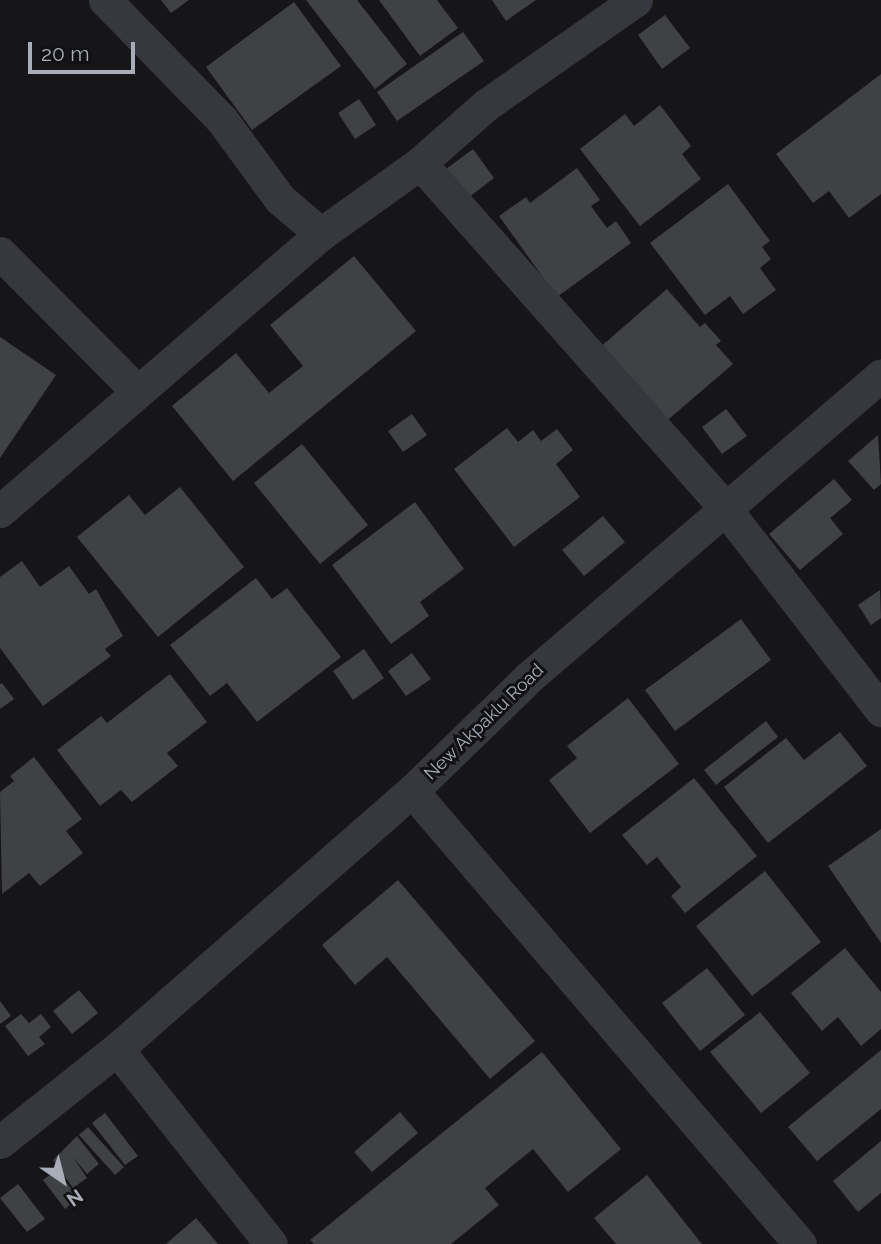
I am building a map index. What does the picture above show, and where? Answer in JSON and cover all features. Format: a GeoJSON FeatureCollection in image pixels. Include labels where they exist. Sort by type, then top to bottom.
{"type":"FeatureCollection","features":[{"type":"Feature","properties":{"kind":"street"},"geometry":{"type":"LineString","coordinates":[[105,0],[222,120],[280,200],[321,234]]}},
{"type":"Feature","properties":{"kind":"street"},"geometry":{"type":"LineString","coordinates":[[0,511],[321,234],[420,163],[486,105],[636,0]]}},
{"type":"Feature","properties":{"kind":"street"},"geometry":{"type":"LineString","coordinates":[[420,163],[724,506],[881,710]]}},
{"type":"Feature","properties":{"kind":"street"},"geometry":{"type":"LineString","coordinates":[[0,253],[137,391]]}},
{"type":"Feature","properties":{"kind":"street","name":"New Akpaklu Road"},"geometry":{"type":"LineString","coordinates":[[800,1244],[412,791],[528,678],[724,506],[881,375]]}},
{"type":"Feature","properties":{"kind":"street"},"geometry":{"type":"LineString","coordinates":[[0,1142],[117,1049],[412,791]]}},
{"type":"Feature","properties":{"kind":"street"},"geometry":{"type":"LineString","coordinates":[[117,1049],[271,1244]]}},
{"type":"Feature","properties":{"kind":"building"},"geometry":{"type":"Polygon","coordinates":[[[161,0],[189,0],[171,13],[161,0]]]}},
{"type":"Feature","properties":{"kind":"building"},"geometry":{"type":"Polygon","coordinates":[[[306,0],[357,0],[407,64],[375,89],[306,0]]]}},
{"type":"Feature","properties":{"kind":"building"},"geometry":{"type":"Polygon","coordinates":[[[379,0],[437,0],[458,28],[420,56],[379,0]]]}},
{"type":"Feature","properties":{"kind":"building"},"geometry":{"type":"Polygon","coordinates":[[[492,0],[536,0],[506,21],[492,0]]]}},
{"type":"Feature","properties":{"kind":"building"},"geometry":{"type":"Polygon","coordinates":[[[294,2],[341,66],[252,130],[206,67],[294,2]]]}},
{"type":"Feature","properties":{"kind":"building"},"geometry":{"type":"Polygon","coordinates":[[[665,15],[690,48],[662,69],[638,35],[665,15]]]}},
{"type":"Feature","properties":{"kind":"building"},"geometry":{"type":"Polygon","coordinates":[[[463,32],[484,61],[397,121],[377,92],[463,32]]]}},
{"type":"Feature","properties":{"kind":"building"},"geometry":{"type":"Polygon","coordinates":[[[881,74],[881,194],[849,218],[829,191],[813,203],[776,154],[881,74]]]}},
{"type":"Feature","properties":{"kind":"building"},"geometry":{"type":"Polygon","coordinates":[[[359,99],[376,125],[355,139],[338,113],[359,99]]]}},
{"type":"Feature","properties":{"kind":"building"},"geometry":{"type":"Polygon","coordinates":[[[660,105],[691,146],[682,154],[701,179],[640,226],[580,149],[625,114],[634,126],[660,105]]]}},
{"type":"Feature","properties":{"kind":"building"},"geometry":{"type":"Polygon","coordinates":[[[473,149],[494,178],[468,198],[446,169],[473,149]]]}},
{"type":"Feature","properties":{"kind":"building"},"geometry":{"type":"Polygon","coordinates":[[[577,168],[600,200],[591,206],[607,228],[616,221],[631,243],[557,297],[499,216],[526,197],[530,203],[577,168]]]}},
{"type":"Feature","properties":{"kind":"building"},"geometry":{"type":"Polygon","coordinates":[[[728,184],[770,241],[762,247],[771,259],[760,268],[776,290],[743,314],[730,296],[705,315],[650,243],[728,184]]]}},
{"type":"Feature","properties":{"kind":"building"},"geometry":{"type":"Polygon","coordinates":[[[354,256],[416,331],[233,481],[172,406],[236,353],[269,393],[303,366],[270,325],[354,256]]]}},
{"type":"Feature","properties":{"kind":"building"},"geometry":{"type":"Polygon","coordinates":[[[667,289],[700,327],[705,323],[721,341],[716,345],[733,364],[663,424],[598,349],[667,289]]]}},
{"type":"Feature","properties":{"kind":"building"},"geometry":{"type":"Polygon","coordinates":[[[0,337],[56,375],[0,458],[0,337]]]}},
{"type":"Feature","properties":{"kind":"building"},"geometry":{"type":"Polygon","coordinates":[[[726,409],[747,436],[722,454],[702,427],[726,409]]]}},
{"type":"Feature","properties":{"kind":"building"},"geometry":{"type":"Polygon","coordinates":[[[412,414],[427,435],[403,452],[388,431],[412,414]]]}},
{"type":"Feature","properties":{"kind":"building"},"geometry":{"type":"Polygon","coordinates":[[[507,428],[518,442],[533,430],[541,441],[557,429],[573,450],[556,464],[580,497],[514,547],[454,469],[507,428]]]}},
{"type":"Feature","properties":{"kind":"building"},"geometry":{"type":"Polygon","coordinates":[[[878,435],[881,484],[874,490],[848,461],[878,435]]]}},
{"type":"Feature","properties":{"kind":"building"},"geometry":{"type":"Polygon","coordinates":[[[302,444],[368,525],[320,564],[254,483],[302,444]]]}},
{"type":"Feature","properties":{"kind":"building"},"geometry":{"type":"Polygon","coordinates":[[[834,479],[852,500],[830,518],[843,534],[800,570],[769,534],[834,479]]]}},
{"type":"Feature","properties":{"kind":"building"},"geometry":{"type":"Polygon","coordinates":[[[180,487],[244,567],[158,637],[77,537],[129,495],[145,515],[180,487]]]}},
{"type":"Feature","properties":{"kind":"building"},"geometry":{"type":"Polygon","coordinates":[[[415,502],[464,569],[420,602],[429,616],[391,644],[332,565],[415,502]]]}},
{"type":"Feature","properties":{"kind":"building"},"geometry":{"type":"Polygon","coordinates":[[[603,516],[625,542],[584,576],[562,550],[603,516]]]}},
{"type":"Feature","properties":{"kind":"building"},"geometry":{"type":"Polygon","coordinates":[[[22,561],[40,587],[69,566],[89,594],[96,589],[123,636],[105,649],[111,656],[43,706],[0,648],[0,577],[22,561]]]}},
{"type":"Feature","properties":{"kind":"building"},"geometry":{"type":"Polygon","coordinates":[[[256,578],[272,599],[287,588],[341,657],[257,722],[227,683],[210,696],[170,645],[256,578]]]}},
{"type":"Feature","properties":{"kind":"building"},"geometry":{"type":"Polygon","coordinates":[[[880,590],[881,618],[871,625],[858,605],[880,590]]]}},
{"type":"Feature","properties":{"kind":"building"},"geometry":{"type":"Polygon","coordinates":[[[741,619],[771,660],[675,731],[645,690],[741,619]]]}},
{"type":"Feature","properties":{"kind":"building"},"geometry":{"type":"Polygon","coordinates":[[[364,649],[384,678],[353,700],[333,671],[364,649]]]}},
{"type":"Feature","properties":{"kind":"building"},"geometry":{"type":"Polygon","coordinates":[[[412,653],[431,679],[406,696],[388,671],[412,653]]]}},
{"type":"Feature","properties":{"kind":"building"},"geometry":{"type":"Polygon","coordinates":[[[170,674],[207,722],[167,753],[178,766],[132,802],[121,790],[100,806],[57,750],[101,716],[107,723],[170,674]]]}},
{"type":"Feature","properties":{"kind":"building"},"geometry":{"type":"Polygon","coordinates":[[[2,683],[14,699],[0,709],[0,684],[2,683]]]}},
{"type":"Feature","properties":{"kind":"building"},"geometry":{"type":"Polygon","coordinates":[[[628,698],[679,764],[590,833],[549,780],[577,758],[567,746],[628,698]]]}},
{"type":"Feature","properties":{"kind":"building"},"geometry":{"type":"Polygon","coordinates":[[[766,721],[778,737],[716,785],[704,770],[766,721]]]}},
{"type":"Feature","properties":{"kind":"building"},"geometry":{"type":"Polygon","coordinates":[[[840,732],[867,766],[768,843],[724,787],[786,738],[804,760],[840,732]]]}},
{"type":"Feature","properties":{"kind":"building"},"geometry":{"type":"Polygon","coordinates":[[[34,757],[82,819],[66,831],[83,853],[40,886],[29,873],[2,894],[0,792],[14,781],[10,776],[34,757]]]}},
{"type":"Feature","properties":{"kind":"building"},"geometry":{"type":"Polygon","coordinates":[[[694,778],[757,856],[685,913],[671,896],[681,887],[657,857],[647,865],[622,835],[694,778]]]}},
{"type":"Feature","properties":{"kind":"building"},"geometry":{"type":"Polygon","coordinates":[[[881,829],[881,943],[828,866],[881,829]]]}},
{"type":"Feature","properties":{"kind":"building"},"geometry":{"type":"Polygon","coordinates":[[[765,871],[821,942],[752,996],[696,926],[765,871]]]}},
{"type":"Feature","properties":{"kind":"building"},"geometry":{"type":"Polygon","coordinates":[[[398,880],[535,1041],[490,1079],[387,957],[355,985],[322,945],[398,880]]]}},
{"type":"Feature","properties":{"kind":"building"},"geometry":{"type":"Polygon","coordinates":[[[845,948],[881,992],[881,1029],[861,1046],[838,1017],[822,1031],[791,993],[845,948]]]}},
{"type":"Feature","properties":{"kind":"building"},"geometry":{"type":"Polygon","coordinates":[[[707,968],[745,1015],[700,1051],[662,1003],[707,968]]]}},
{"type":"Feature","properties":{"kind":"building"},"geometry":{"type":"Polygon","coordinates":[[[79,990],[98,1013],[72,1034],[53,1011],[79,990]]]}},
{"type":"Feature","properties":{"kind":"building"},"geometry":{"type":"Polygon","coordinates":[[[0,1001],[11,1016],[0,1024],[0,1001]]]}},
{"type":"Feature","properties":{"kind":"building"},"geometry":{"type":"Polygon","coordinates":[[[760,1012],[810,1073],[761,1113],[710,1052],[760,1012]]]}},
{"type":"Feature","properties":{"kind":"building"},"geometry":{"type":"Polygon","coordinates":[[[21,1014],[29,1023],[41,1014],[51,1027],[39,1037],[45,1044],[28,1056],[5,1026],[21,1014]]]}},
{"type":"Feature","properties":{"kind":"building"},"geometry":{"type":"Polygon","coordinates":[[[881,1050],[881,1109],[817,1161],[788,1127],[881,1050]]]}},
{"type":"Feature","properties":{"kind":"building"},"geometry":{"type":"Polygon","coordinates":[[[542,1052],[621,1149],[568,1192],[533,1149],[485,1188],[499,1205],[451,1244],[314,1244],[310,1240],[542,1052]]]}},
{"type":"Feature","properties":{"kind":"building"},"geometry":{"type":"Polygon","coordinates":[[[400,1112],[418,1133],[372,1172],[354,1152],[400,1112]]]}},
{"type":"Feature","properties":{"kind":"building"},"geometry":{"type":"Polygon","coordinates":[[[105,1113],[138,1156],[125,1165],[92,1123],[105,1113]]]}},
{"type":"Feature","properties":{"kind":"building"},"geometry":{"type":"Polygon","coordinates":[[[88,1127],[124,1167],[115,1175],[79,1135],[88,1127]]]}},
{"type":"Feature","properties":{"kind":"building"},"geometry":{"type":"Polygon","coordinates":[[[77,1136],[99,1164],[87,1174],[73,1157],[87,1178],[73,1188],[53,1160],[77,1136]]]}},
{"type":"Feature","properties":{"kind":"building"},"geometry":{"type":"Polygon","coordinates":[[[881,1141],[881,1193],[858,1212],[833,1181],[881,1141]]]}},
{"type":"Feature","properties":{"kind":"building"},"geometry":{"type":"Polygon","coordinates":[[[57,1170],[78,1198],[65,1209],[43,1180],[57,1170]]]}},
{"type":"Feature","properties":{"kind":"building"},"geometry":{"type":"Polygon","coordinates":[[[647,1175],[702,1244],[616,1244],[594,1218],[647,1175]]]}},
{"type":"Feature","properties":{"kind":"building"},"geometry":{"type":"Polygon","coordinates":[[[18,1184],[45,1219],[27,1232],[0,1198],[18,1184]]]}},
{"type":"Feature","properties":{"kind":"building"},"geometry":{"type":"Polygon","coordinates":[[[196,1218],[218,1244],[166,1244],[196,1218]]]}}]}
